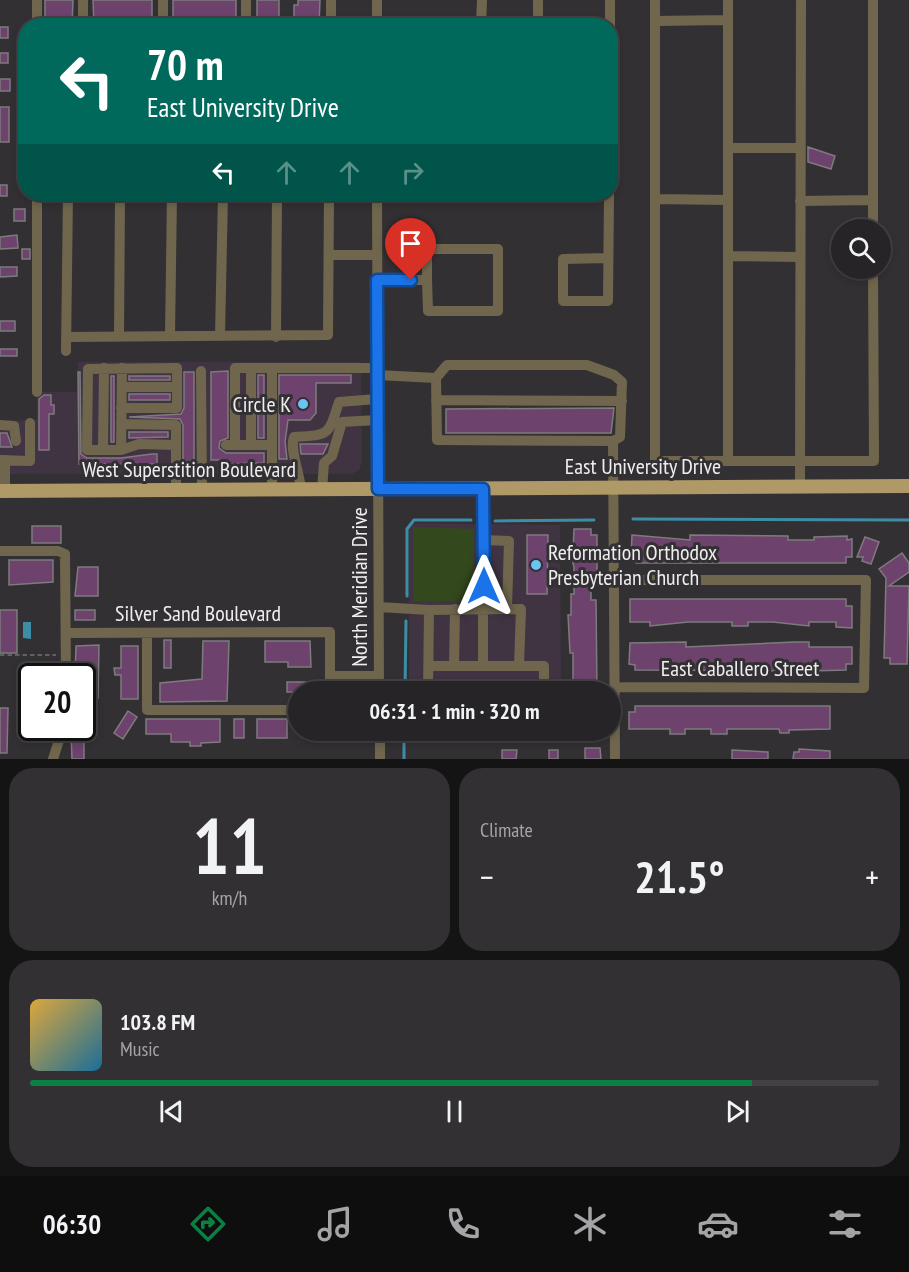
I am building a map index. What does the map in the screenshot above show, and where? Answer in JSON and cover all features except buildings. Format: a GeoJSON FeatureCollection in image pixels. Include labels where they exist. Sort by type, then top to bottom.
{"type":"FeatureCollection","features":[{"type":"Feature","properties":{"kind":"main road","name":"East University Drive"},"geometry":{"type":"LineString","coordinates":[[378,489],[909,486]]}},
{"type":"Feature","properties":{"kind":"main road","name":"West Superstition Boulevard"},"geometry":{"type":"LineString","coordinates":[[3,491],[378,489]]}},
{"type":"Feature","properties":{"kind":"street"},"geometry":{"type":"LineString","coordinates":[[37,0],[37,18]]}},
{"type":"Feature","properties":{"kind":"street"},"geometry":{"type":"LineString","coordinates":[[83,0],[83,18]]}},
{"type":"Feature","properties":{"kind":"street"},"geometry":{"type":"LineString","coordinates":[[163,0],[163,18]]}},
{"type":"Feature","properties":{"kind":"street"},"geometry":{"type":"LineString","coordinates":[[246,0],[246,18]]}},
{"type":"Feature","properties":{"kind":"street"},"geometry":{"type":"LineString","coordinates":[[331,0],[331,18]]}},
{"type":"Feature","properties":{"kind":"street"},"geometry":{"type":"LineString","coordinates":[[377,0],[377,18]]}},
{"type":"Feature","properties":{"kind":"street"},"geometry":{"type":"LineString","coordinates":[[481,18],[482,0]]}},
{"type":"Feature","properties":{"kind":"street"},"geometry":{"type":"LineString","coordinates":[[538,0],[538,18]]}},
{"type":"Feature","properties":{"kind":"street"},"geometry":{"type":"LineString","coordinates":[[610,0],[610,18]]}},
{"type":"Feature","properties":{"kind":"street"},"geometry":{"type":"LineString","coordinates":[[655,0],[655,461],[874,461],[873,279]]}},
{"type":"Feature","properties":{"kind":"street"},"geometry":{"type":"LineString","coordinates":[[728,0],[728,461]]}},
{"type":"Feature","properties":{"kind":"street"},"geometry":{"type":"LineString","coordinates":[[800,486],[801,0]]}},
{"type":"Feature","properties":{"kind":"street"},"geometry":{"type":"LineString","coordinates":[[873,0],[873,219]]}},
{"type":"Feature","properties":{"kind":"street"},"geometry":{"type":"LineString","coordinates":[[655,21],[728,20]]}},
{"type":"Feature","properties":{"kind":"street"},"geometry":{"type":"LineString","coordinates":[[728,148],[800,148]]}},
{"type":"Feature","properties":{"kind":"street"},"geometry":{"type":"LineString","coordinates":[[655,199],[728,200]]}},
{"type":"Feature","properties":{"kind":"street"},"geometry":{"type":"LineString","coordinates":[[37,201],[37,392]]}},
{"type":"Feature","properties":{"kind":"street"},"geometry":{"type":"LineString","coordinates":[[66,351],[68,201]]}},
{"type":"Feature","properties":{"kind":"street"},"geometry":{"type":"LineString","coordinates":[[119,337],[120,201]]}},
{"type":"Feature","properties":{"kind":"street"},"geometry":{"type":"LineString","coordinates":[[170,336],[172,201]]}},
{"type":"Feature","properties":{"kind":"street"},"geometry":{"type":"LineString","coordinates":[[220,336],[223,201]]}},
{"type":"Feature","properties":{"kind":"street"},"geometry":{"type":"LineString","coordinates":[[276,337],[277,201]]}},
{"type":"Feature","properties":{"kind":"street"},"geometry":{"type":"LineString","coordinates":[[67,337],[328,335],[329,201]]}},
{"type":"Feature","properties":{"kind":"street","name":"North Meridian Drive"},"geometry":{"type":"LineString","coordinates":[[377,201],[379,681]]}},
{"type":"Feature","properties":{"kind":"street"},"geometry":{"type":"LineString","coordinates":[[608,258],[563,259],[563,301],[608,301],[609,201]]}},
{"type":"Feature","properties":{"kind":"street"},"geometry":{"type":"LineString","coordinates":[[800,201],[873,201]]}},
{"type":"Feature","properties":{"kind":"street"},"geometry":{"type":"LineString","coordinates":[[427,249],[498,249],[498,311],[428,311],[428,280],[427,249]]}},
{"type":"Feature","properties":{"kind":"street"},"geometry":{"type":"LineString","coordinates":[[329,255],[377,255]]}},
{"type":"Feature","properties":{"kind":"street"},"geometry":{"type":"LineString","coordinates":[[728,256],[800,257]]}},
{"type":"Feature","properties":{"kind":"street"},"geometry":{"type":"LineString","coordinates":[[377,280],[428,280]]}},
{"type":"Feature","properties":{"kind":"street"},"geometry":{"type":"LineString","coordinates":[[447,365],[587,365],[614,375],[622,382],[620,437],[613,441],[437,440],[436,378],[447,365]]}},
{"type":"Feature","properties":{"kind":"street"},"geometry":{"type":"LineString","coordinates":[[103,450],[104,368]]}},
{"type":"Feature","properties":{"kind":"street"},"geometry":{"type":"LineString","coordinates":[[121,450],[122,368]]}},
{"type":"Feature","properties":{"kind":"street"},"geometry":{"type":"LineString","coordinates":[[122,408],[177,408],[177,368],[87,369],[87,450],[121,450],[139,444],[176,445]]}},
{"type":"Feature","properties":{"kind":"street"},"geometry":{"type":"LineString","coordinates":[[272,445],[230,445],[236,368],[377,371],[436,378]]}},
{"type":"Feature","properties":{"kind":"street"},"geometry":{"type":"LineString","coordinates":[[251,368],[251,445]]}},
{"type":"Feature","properties":{"kind":"street"},"geometry":{"type":"LineString","coordinates":[[272,368],[272,490]]}},
{"type":"Feature","properties":{"kind":"street"},"geometry":{"type":"LineString","coordinates":[[201,371],[202,490]]}},
{"type":"Feature","properties":{"kind":"street"},"geometry":{"type":"LineString","coordinates":[[122,387],[177,387]]}},
{"type":"Feature","properties":{"kind":"street"},"geometry":{"type":"LineString","coordinates":[[300,490],[300,473],[294,460],[292,443],[294,437],[322,435],[327,432],[339,402],[377,399]]}},
{"type":"Feature","properties":{"kind":"street"},"geometry":{"type":"LineString","coordinates":[[436,400],[622,401]]}},
{"type":"Feature","properties":{"kind":"street"},"geometry":{"type":"LineString","coordinates":[[322,490],[324,463],[332,456],[342,422],[377,420]]}},
{"type":"Feature","properties":{"kind":"street"},"geometry":{"type":"LineString","coordinates":[[7,460],[30,461],[30,423]]}},
{"type":"Feature","properties":{"kind":"street"},"geometry":{"type":"LineString","coordinates":[[121,424],[176,425],[176,490]]}},
{"type":"Feature","properties":{"kind":"street"},"geometry":{"type":"LineString","coordinates":[[0,425],[14,426],[16,444],[7,460],[3,491]]}},
{"type":"Feature","properties":{"kind":"street"},"geometry":{"type":"LineString","coordinates":[[613,441],[615,681]]}},
{"type":"Feature","properties":{"kind":"street"},"geometry":{"type":"LineString","coordinates":[[483,489],[483,666]]}},
{"type":"Feature","properties":{"kind":"street"},"geometry":{"type":"LineString","coordinates":[[484,540],[509,541],[507,609]]}},
{"type":"Feature","properties":{"kind":"street"},"geometry":{"type":"LineString","coordinates":[[0,551],[58,551],[65,554],[66,663]]}},
{"type":"Feature","properties":{"kind":"street","name":"East Caballero Street"},"geometry":{"type":"LineString","coordinates":[[614,580],[866,580],[864,688],[621,687]]}},
{"type":"Feature","properties":{"kind":"street"},"geometry":{"type":"LineString","coordinates":[[379,607],[429,610],[520,609],[519,665]]}},
{"type":"Feature","properties":{"kind":"street"},"geometry":{"type":"LineString","coordinates":[[454,666],[455,609]]}},
{"type":"Feature","properties":{"kind":"street"},"geometry":{"type":"LineString","coordinates":[[428,681],[429,610]]}},
{"type":"Feature","properties":{"kind":"street","name":"Silver Sand Boulevard"},"geometry":{"type":"LineString","coordinates":[[66,633],[330,632],[330,676]]}},
{"type":"Feature","properties":{"kind":"street"},"geometry":{"type":"LineString","coordinates":[[147,633],[147,710],[288,710]]}},
{"type":"Feature","properties":{"kind":"street"},"geometry":{"type":"LineString","coordinates":[[429,666],[544,666],[544,681]]}},
{"type":"Feature","properties":{"kind":"street"},"geometry":{"type":"LineString","coordinates":[[330,681],[330,676],[379,676]]}},
{"type":"Feature","properties":{"kind":"street"},"geometry":{"type":"LineString","coordinates":[[53,759],[59,741]]}},
{"type":"Feature","properties":{"kind":"street"},"geometry":{"type":"LineString","coordinates":[[380,741],[380,759]]}},
{"type":"Feature","properties":{"kind":"street"},"geometry":{"type":"LineString","coordinates":[[615,741],[615,759]]}},
{"type":"Feature","properties":{"kind":"path"},"geometry":{"type":"LineString","coordinates":[[288,420],[310,420],[316,413],[316,394]]}},
{"type":"Feature","properties":{"kind":"path"},"geometry":{"type":"LineString","coordinates":[[0,655],[66,655]]}},
{"type":"Feature","properties":{"kind":"shaded area"},"geometry":{"type":"Polygon","coordinates":[[[78,362],[361,362],[362,462],[359,470],[352,474],[0,474],[0,421],[37,420],[37,392],[78,392],[78,362]]]}},
{"type":"Feature","properties":{"kind":"shaded area"},"geometry":{"type":"Polygon","coordinates":[[[409,523],[560,525],[561,681],[409,681],[409,523]]]}},
{"type":"Feature","properties":{"kind":"shaded area"},"geometry":{"type":"Polygon","coordinates":[[[409,741],[561,741],[409,742],[409,741]]]}},
{"type":"Feature","properties":{"kind":"green space"},"geometry":{"type":"Polygon","coordinates":[[[413,527],[474,529],[474,601],[413,601],[413,527]]]}},
{"type":"Feature","properties":{"kind":"water"},"geometry":{"type":"Polygon","coordinates":[[[23,622],[31,622],[31,639],[23,638],[23,622]]]}},
{"type":"Feature","properties":{"kind":"waterway"},"geometry":{"type":"LineString","coordinates":[[633,519],[909,520]]}},
{"type":"Feature","properties":{"kind":"waterway"},"geometry":{"type":"LineString","coordinates":[[407,596],[407,529],[414,520],[471,520]]}},
{"type":"Feature","properties":{"kind":"waterway"},"geometry":{"type":"LineString","coordinates":[[495,521],[594,520]]}},
{"type":"Feature","properties":{"kind":"waterway"},"geometry":{"type":"LineString","coordinates":[[405,681],[406,621]]}},
{"type":"Feature","properties":{"kind":"waterway"},"geometry":{"type":"LineString","coordinates":[[404,741],[404,759]]}},
{"type":"Feature","properties":{"kind":"place","name":"Circle K"},"geometry":{"type":"Point","coordinates":[303,404]}},
{"type":"Feature","properties":{"kind":"place","name":"Reformation Orthodox Presbyterian Church"},"geometry":{"type":"Point","coordinates":[536,565]}},
{"type":"Feature","properties":{"kind":"route"},"geometry":{"type":"LineString","coordinates":[[411,280],[377,280],[378,489],[483,489],[484,586]]}}]}
